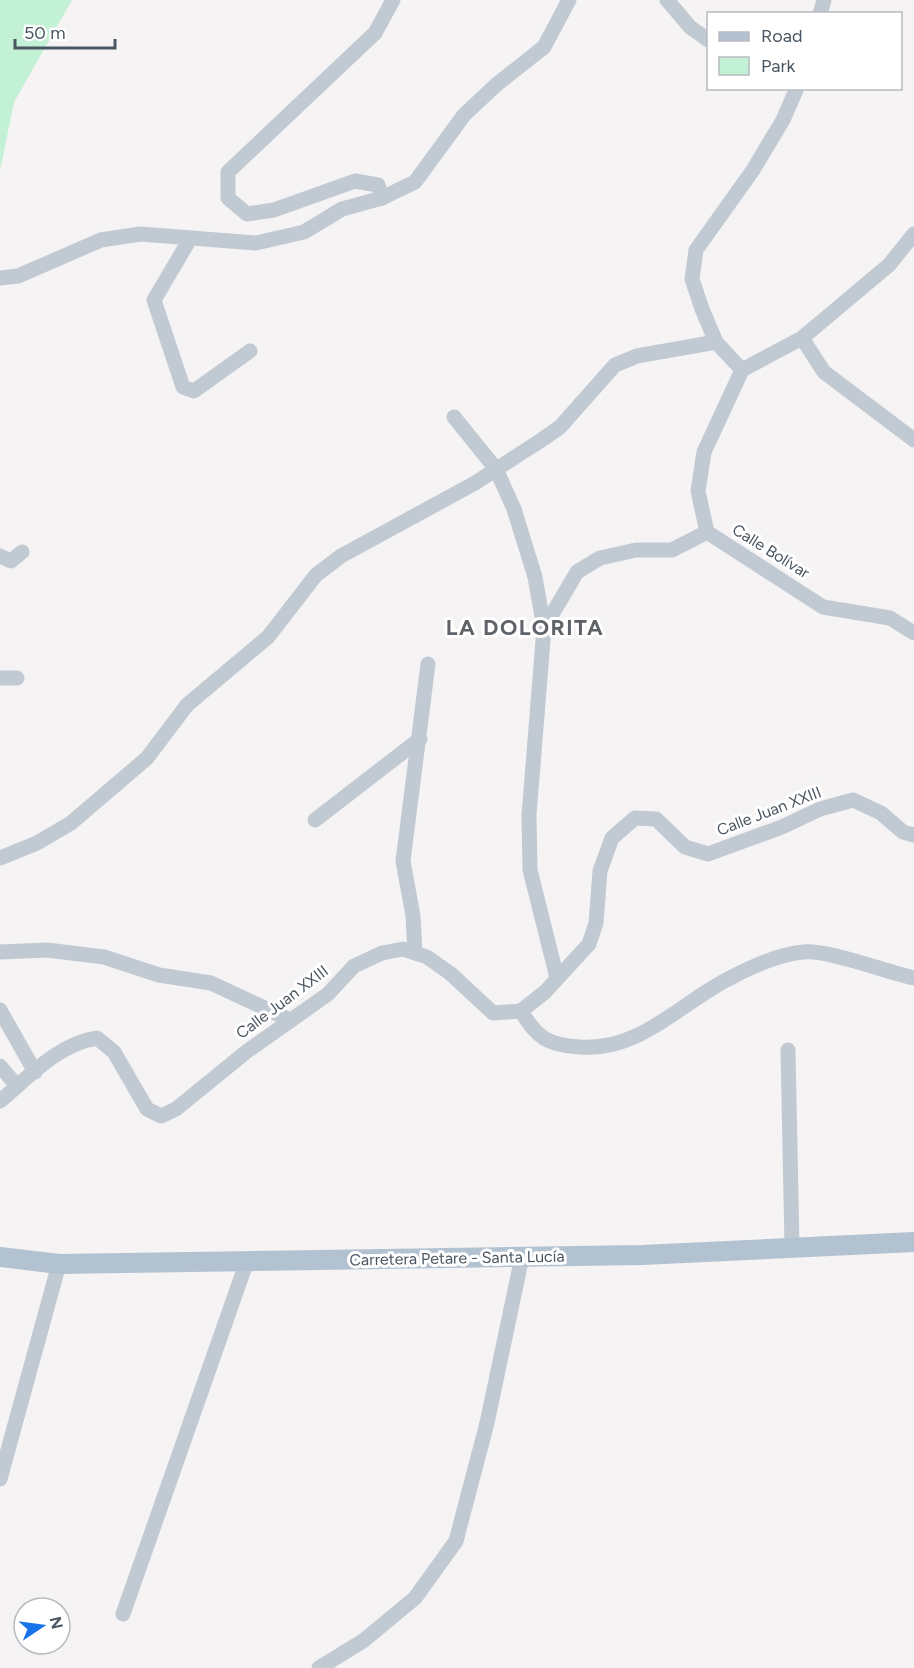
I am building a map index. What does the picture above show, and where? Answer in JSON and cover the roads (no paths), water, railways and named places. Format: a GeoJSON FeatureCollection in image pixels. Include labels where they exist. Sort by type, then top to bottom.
{"type":"FeatureCollection","features":[{"type":"Feature","properties":{"kind":"main road","name":"Carretera Petare - Santa Lucía"},"geometry":{"type":"LineString","coordinates":[[1,1255],[58,1264],[522,1257],[914,1242]]}},
{"type":"Feature","properties":{"kind":"street"},"geometry":{"type":"LineString","coordinates":[[382,198],[378,185],[355,180],[274,210],[247,214],[228,198],[228,172],[375,33],[393,0]]}},
{"type":"Feature","properties":{"kind":"street"},"geometry":{"type":"LineString","coordinates":[[0,278],[18,276],[101,240],[140,234],[256,243],[304,232],[342,209],[382,198],[415,182],[464,115],[496,85],[544,47],[569,0]]}},
{"type":"Feature","properties":{"kind":"street"},"geometry":{"type":"LineString","coordinates":[[667,0],[690,27],[707,39]]}},
{"type":"Feature","properties":{"kind":"street"},"geometry":{"type":"LineString","coordinates":[[796,90],[783,120],[753,170],[696,250],[693,279],[716,342],[742,370],[802,338],[889,265],[914,234]]}},
{"type":"Feature","properties":{"kind":"street"},"geometry":{"type":"LineString","coordinates":[[190,239],[154,300],[183,387],[194,391],[250,351]]}},
{"type":"Feature","properties":{"kind":"street"},"geometry":{"type":"LineString","coordinates":[[802,338],[824,372],[914,440]]}},
{"type":"Feature","properties":{"kind":"street"},"geometry":{"type":"LineString","coordinates":[[0,858],[37,843],[71,823],[147,758],[188,705],[268,637],[316,575],[341,556],[496,469],[560,427],[615,365],[637,356],[716,342]]}},
{"type":"Feature","properties":{"kind":"street","name":"Calle Bolívar"},"geometry":{"type":"LineString","coordinates":[[742,370],[704,452],[698,491],[707,532],[823,607],[890,618],[914,633]]}},
{"type":"Feature","properties":{"kind":"street"},"geometry":{"type":"LineString","coordinates":[[453,417],[496,469],[514,509],[535,577],[544,628],[529,815],[530,870],[557,978]]}},
{"type":"Feature","properties":{"kind":"street"},"geometry":{"type":"LineString","coordinates":[[544,628],[577,572],[600,558],[636,550],[672,550],[707,532]]}},
{"type":"Feature","properties":{"kind":"street"},"geometry":{"type":"LineString","coordinates":[[0,556],[11,561],[22,552]]}},
{"type":"Feature","properties":{"kind":"street"},"geometry":{"type":"LineString","coordinates":[[415,953],[413,916],[403,861],[428,664]]}},
{"type":"Feature","properties":{"kind":"street"},"geometry":{"type":"LineString","coordinates":[[0,678],[17,678]]}},
{"type":"Feature","properties":{"kind":"street"},"geometry":{"type":"LineString","coordinates":[[315,820],[420,739]]}},
{"type":"Feature","properties":{"kind":"street","name":"Calle Juan XXIII"},"geometry":{"type":"LineString","coordinates":[[0,1101],[53,1056],[78,1041],[97,1038],[114,1052],[147,1109],[162,1116],[176,1108],[290,1020],[328,994],[354,966],[381,952],[403,949],[427,957],[451,974],[493,1013],[521,1011],[589,944],[596,923],[600,871],[612,837],[635,818],[656,819],[685,846],[708,854],[783,827],[820,809],[853,800],[881,813],[903,832],[914,835]]}},
{"type":"Feature","properties":{"kind":"street"},"geometry":{"type":"LineString","coordinates":[[0,951],[47,950],[104,957],[159,975],[211,983],[290,1020]]}},
{"type":"Feature","properties":{"kind":"street"},"geometry":{"type":"LineString","coordinates":[[521,1011],[533,1031],[556,1046],[597,1048],[640,1035],[729,978],[795,953],[805,951],[848,960],[914,978]]}},
{"type":"Feature","properties":{"kind":"street"},"geometry":{"type":"LineString","coordinates":[[0,1010],[35,1072]]}},
{"type":"Feature","properties":{"kind":"street"},"geometry":{"type":"LineString","coordinates":[[788,1050],[792,1248]]}},
{"type":"Feature","properties":{"kind":"street"},"geometry":{"type":"LineString","coordinates":[[0,1066],[17,1086]]}},
{"type":"Feature","properties":{"kind":"street"},"geometry":{"type":"LineString","coordinates":[[319,1668],[363,1641],[415,1598],[456,1541],[487,1423],[522,1257]]}},
{"type":"Feature","properties":{"kind":"street"},"geometry":{"type":"LineString","coordinates":[[123,1614],[247,1261]]}},
{"type":"Feature","properties":{"kind":"street"},"geometry":{"type":"LineString","coordinates":[[0,1479],[58,1264]]}},
{"type":"Feature","properties":{"kind":"district","name":"LA DOLORITA"},"geometry":{"type":"Point","coordinates":[525,627]}}]}
